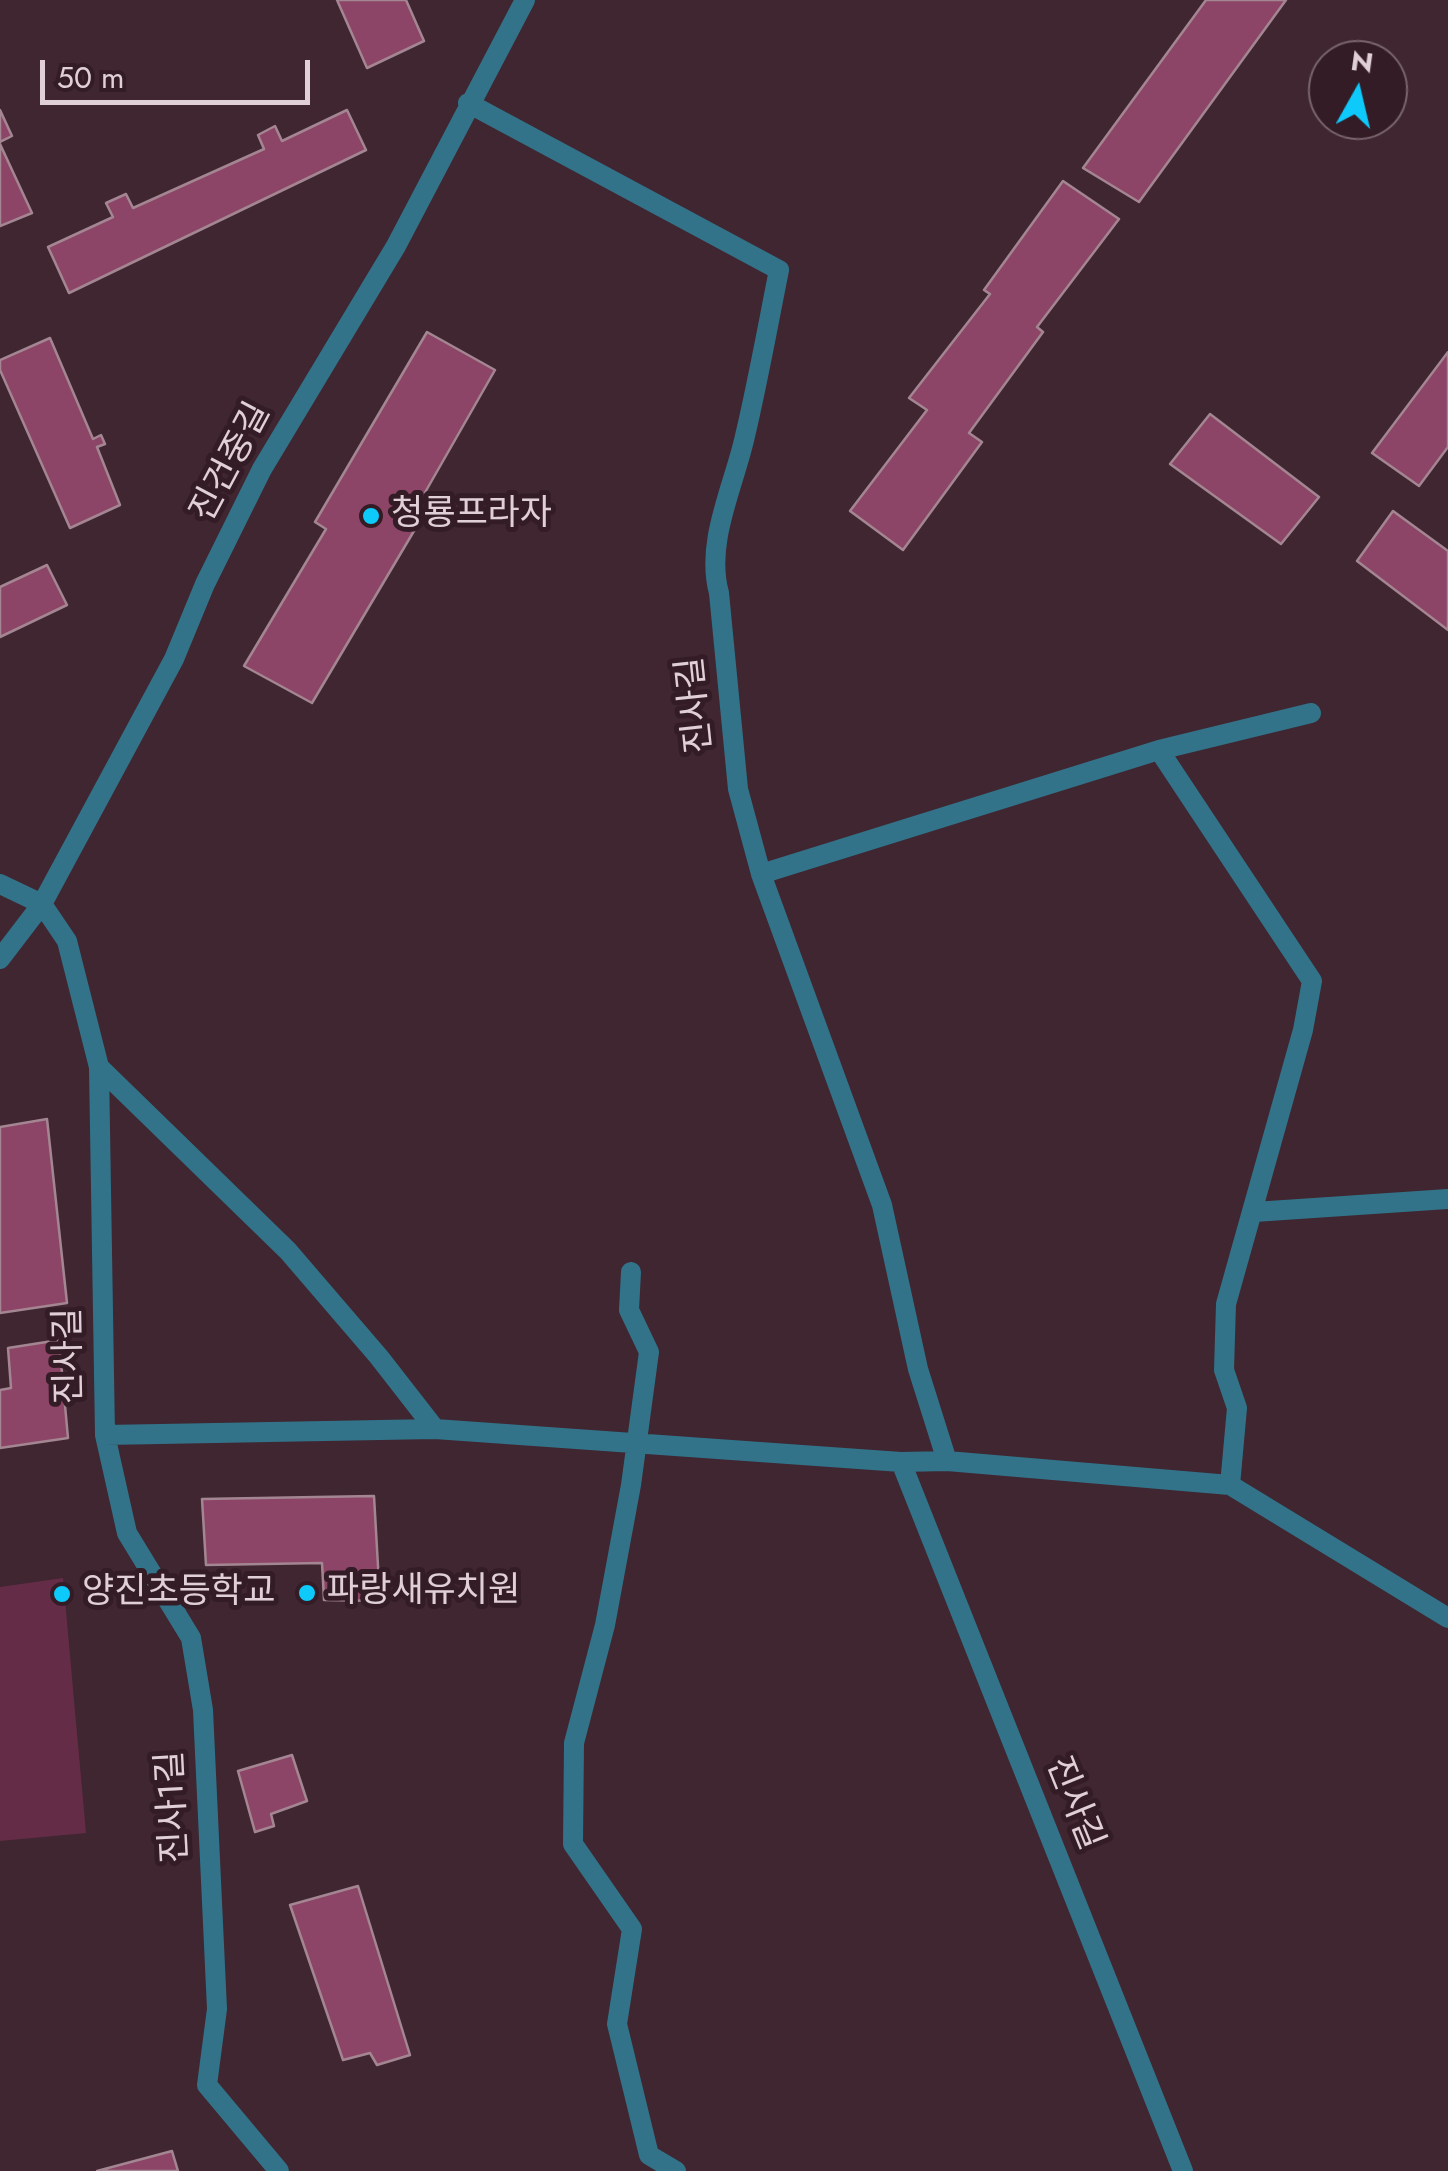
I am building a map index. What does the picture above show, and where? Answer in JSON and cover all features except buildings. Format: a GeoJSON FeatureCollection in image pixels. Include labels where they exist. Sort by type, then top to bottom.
{"type":"FeatureCollection","features":[{"type":"Feature","properties":{"kind":"street","name":"진건중길"},"geometry":{"type":"LineString","coordinates":[[0,958],[42,904],[174,659],[205,584],[262,469],[396,246],[524,0]]}},
{"type":"Feature","properties":{"kind":"street","name":"진사길"},"geometry":{"type":"LineString","coordinates":[[468,103],[779,270],[713,572],[719,593],[738,789],[761,874],[882,1205],[918,1369],[947,1461]]}},
{"type":"Feature","properties":{"kind":"street"},"geometry":{"type":"LineString","coordinates":[[761,874],[1160,750],[1311,713]]}},
{"type":"Feature","properties":{"kind":"street"},"geometry":{"type":"LineString","coordinates":[[1160,750],[1312,981],[1303,1030],[1226,1304],[1224,1370],[1237,1408],[1230,1485]]}},
{"type":"Feature","properties":{"kind":"street"},"geometry":{"type":"LineString","coordinates":[[0,884],[42,904]]}},
{"type":"Feature","properties":{"kind":"street","name":"진사길"},"geometry":{"type":"LineString","coordinates":[[42,904],[67,941],[100,1067],[105,1435],[435,1429],[901,1462],[947,1461],[1230,1485],[1448,1618]]}},
{"type":"Feature","properties":{"kind":"street"},"geometry":{"type":"LineString","coordinates":[[100,1067],[288,1251],[435,1429]]}},
{"type":"Feature","properties":{"kind":"street"},"geometry":{"type":"LineString","coordinates":[[1254,1212],[1448,1199]]}},
{"type":"Feature","properties":{"kind":"street"},"geometry":{"type":"LineString","coordinates":[[631,1272],[630,1310],[649,1352],[605,1625],[574,1743],[573,1844],[632,1929],[617,2024],[645,2163],[676,2171]]}},
{"type":"Feature","properties":{"kind":"street","name":"진사1길"},"geometry":{"type":"LineString","coordinates":[[105,1435],[126,1533],[192,1638],[203,1710],[214,1919],[216,2009],[207,2086],[279,2171]]}},
{"type":"Feature","properties":{"kind":"street","name":"진사길"},"geometry":{"type":"LineString","coordinates":[[901,1462],[1184,2171]]}},
{"type":"Feature","properties":{"kind":"shaded area"},"geometry":{"type":"Polygon","coordinates":[[[63,1578],[86,1833],[0,1841],[0,1587],[63,1578]]]}},
{"type":"Feature","properties":{"kind":"place","name":"청룡프라자"},"geometry":{"type":"Point","coordinates":[371,516]}},
{"type":"Feature","properties":{"kind":"place","name":"파랑새유치원"},"geometry":{"type":"Point","coordinates":[307,1593]}},
{"type":"Feature","properties":{"kind":"place","name":"양진초등학교"},"geometry":{"type":"Point","coordinates":[62,1594]}}]}
